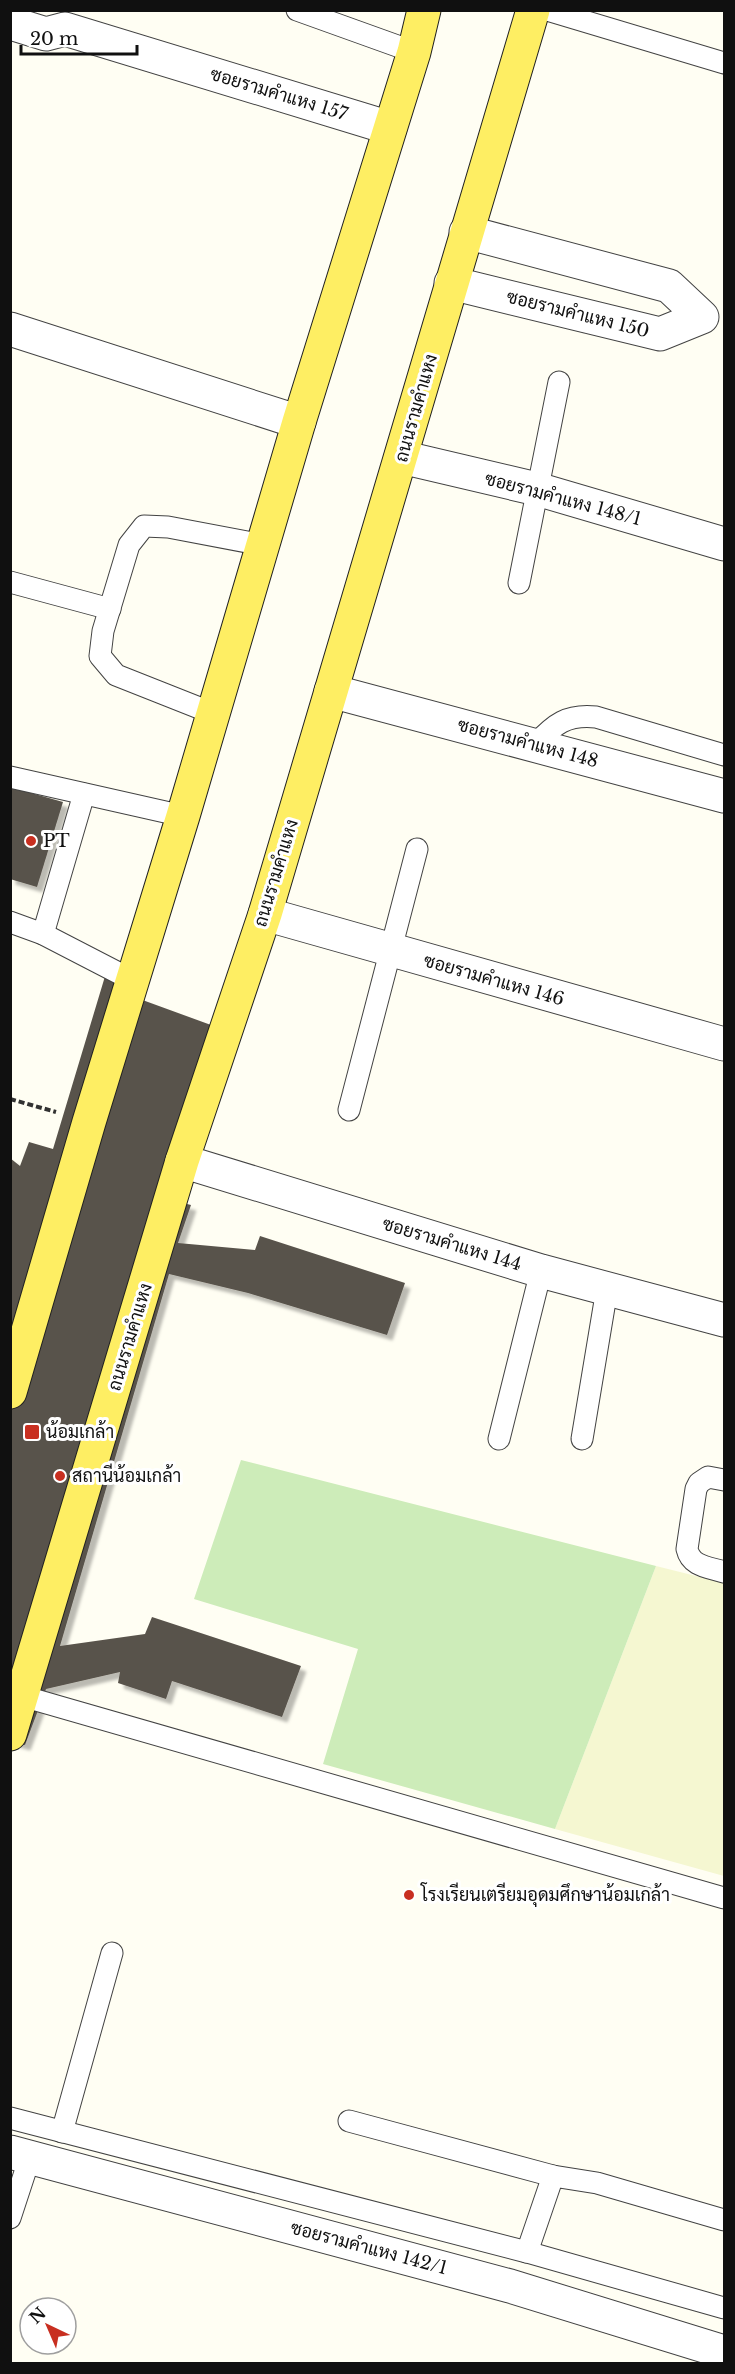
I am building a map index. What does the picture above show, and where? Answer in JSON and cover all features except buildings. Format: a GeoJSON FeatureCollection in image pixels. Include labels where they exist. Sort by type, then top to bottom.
{"type":"FeatureCollection","features":[{"type":"Feature","properties":{"kind":"main road"},"geometry":{"type":"LineString","coordinates":[[10,1392],[299,422],[414,52],[424,10]]}},
{"type":"Feature","properties":{"kind":"main road","name":"ถนนรามคำแหง"},"geometry":{"type":"LineString","coordinates":[[10,1734],[182,1161],[265,914],[533,10]]}},
{"type":"Feature","properties":{"kind":"street","name":"ซอยรามคำแหง 157"},"geometry":{"type":"LineString","coordinates":[[10,17],[17,25],[46,34],[58,20],[390,128]]}},
{"type":"Feature","properties":{"kind":"street","name":"ซอยรามคำแหง 150"},"geometry":{"type":"LineString","coordinates":[[466,232],[669,286],[713,321]]}},
{"type":"Feature","properties":{"kind":"street","name":"ซอยรามคำแหง 150"},"geometry":{"type":"LineString","coordinates":[[451,283],[660,334],[713,321]]}},
{"type":"Feature","properties":{"kind":"street"},"geometry":{"type":"LineString","coordinates":[[10,329],[299,422]]}},
{"type":"Feature","properties":{"kind":"street","name":"ซอยรามคำแหง 148/1"},"geometry":{"type":"LineString","coordinates":[[401,457],[537,489],[724,544]]}},
{"type":"Feature","properties":{"kind":"street","name":"ซอยรามคำแหง 148"},"geometry":{"type":"LineString","coordinates":[[331,691],[724,796]]}},
{"type":"Feature","properties":{"kind":"street","name":"ซอยรามคำแหง 146"},"geometry":{"type":"LineString","coordinates":[[265,914],[724,1044]]}},
{"type":"Feature","properties":{"kind":"street","name":"ซอยรามคำแหง 144"},"geometry":{"type":"LineString","coordinates":[[182,1161],[541,1271],[724,1320]]}},
{"type":"Feature","properties":{"kind":"street","name":"ซอยรามคำแหง 142/1"},"geometry":{"type":"LineString","coordinates":[[20,2154],[510,2286],[724,2352]]}},
{"type":"Feature","properties":{"kind":"lane"},"geometry":{"type":"LineString","coordinates":[[297,10],[414,52]]}},
{"type":"Feature","properties":{"kind":"lane"},"geometry":{"type":"LineString","coordinates":[[547,10],[724,63]]}},
{"type":"Feature","properties":{"kind":"lane"},"geometry":{"type":"LineString","coordinates":[[519,583],[559,382]]}},
{"type":"Feature","properties":{"kind":"lane"},"geometry":{"type":"LineString","coordinates":[[212,713],[116,675],[100,656],[103,631],[129,545],[144,526],[168,527],[263,545]]}},
{"type":"Feature","properties":{"kind":"lane"},"geometry":{"type":"LineString","coordinates":[[10,582],[110,609]]}},
{"type":"Feature","properties":{"kind":"lane"},"geometry":{"type":"LineString","coordinates":[[535,745],[560,722],[579,716],[596,717],[724,755]]}},
{"type":"Feature","properties":{"kind":"lane"},"geometry":{"type":"LineString","coordinates":[[10,777],[183,816]]}},
{"type":"Feature","properties":{"kind":"lane"},"geometry":{"type":"LineString","coordinates":[[43,934],[84,794]]}},
{"type":"Feature","properties":{"kind":"lane"},"geometry":{"type":"LineString","coordinates":[[349,1110],[417,849]]}},
{"type":"Feature","properties":{"kind":"lane"},"geometry":{"type":"LineString","coordinates":[[10,922],[43,934],[132,980]]}},
{"type":"Feature","properties":{"kind":"lane"},"geometry":{"type":"LineString","coordinates":[[499,1439],[541,1271]]}},
{"type":"Feature","properties":{"kind":"lane"},"geometry":{"type":"LineString","coordinates":[[582,1439],[607,1289]]}},
{"type":"Feature","properties":{"kind":"lane"},"geometry":{"type":"LineString","coordinates":[[724,1480],[708,1477],[699,1483],[696,1489],[687,1549],[689,1557],[696,1564],[724,1572]]}},
{"type":"Feature","properties":{"kind":"lane"},"geometry":{"type":"LineString","coordinates":[[22,1696],[724,1898]]}},
{"type":"Feature","properties":{"kind":"lane"},"geometry":{"type":"LineString","coordinates":[[62,2132],[112,1953]]}},
{"type":"Feature","properties":{"kind":"lane"},"geometry":{"type":"LineString","coordinates":[[10,2118],[527,2252],[724,2308]]}},
{"type":"Feature","properties":{"kind":"lane"},"geometry":{"type":"LineString","coordinates":[[349,2121],[553,2176],[597,2183],[724,2220]]}},
{"type":"Feature","properties":{"kind":"lane"},"geometry":{"type":"LineString","coordinates":[[10,2218],[20,2154]]}},
{"type":"Feature","properties":{"kind":"lane"},"geometry":{"type":"LineString","coordinates":[[527,2252],[553,2176]]}},
{"type":"Feature","properties":{"kind":"path"},"geometry":{"type":"LineString","coordinates":[[10,1099],[89,1122]]}},
{"type":"Feature","properties":{"kind":"green space"},"geometry":{"type":"Polygon","coordinates":[[[241,1460],[656,1566],[555,1829],[323,1764],[358,1649],[194,1599],[241,1460]]]}},
{"type":"Feature","properties":{"kind":"green space"},"geometry":{"type":"Polygon","coordinates":[[[656,1566],[724,1583],[724,1876],[555,1829],[656,1566]]]}},
{"type":"Feature","properties":{"kind":"place","name":"PT"},"geometry":{"type":"Point","coordinates":[31,841]}},
{"type":"Feature","properties":{"kind":"place","name":"น้อมเกล้า"},"geometry":{"type":"Point","coordinates":[32,1432]}},
{"type":"Feature","properties":{"kind":"place","name":"สถานีน้อมเกล้า"},"geometry":{"type":"Point","coordinates":[60,1476]}},
{"type":"Feature","properties":{"kind":"place","name":"โรงเรียนเตรียมอุดมศึกษาน้อมเกล้า"},"geometry":{"type":"Point","coordinates":[409,1895]}}]}
